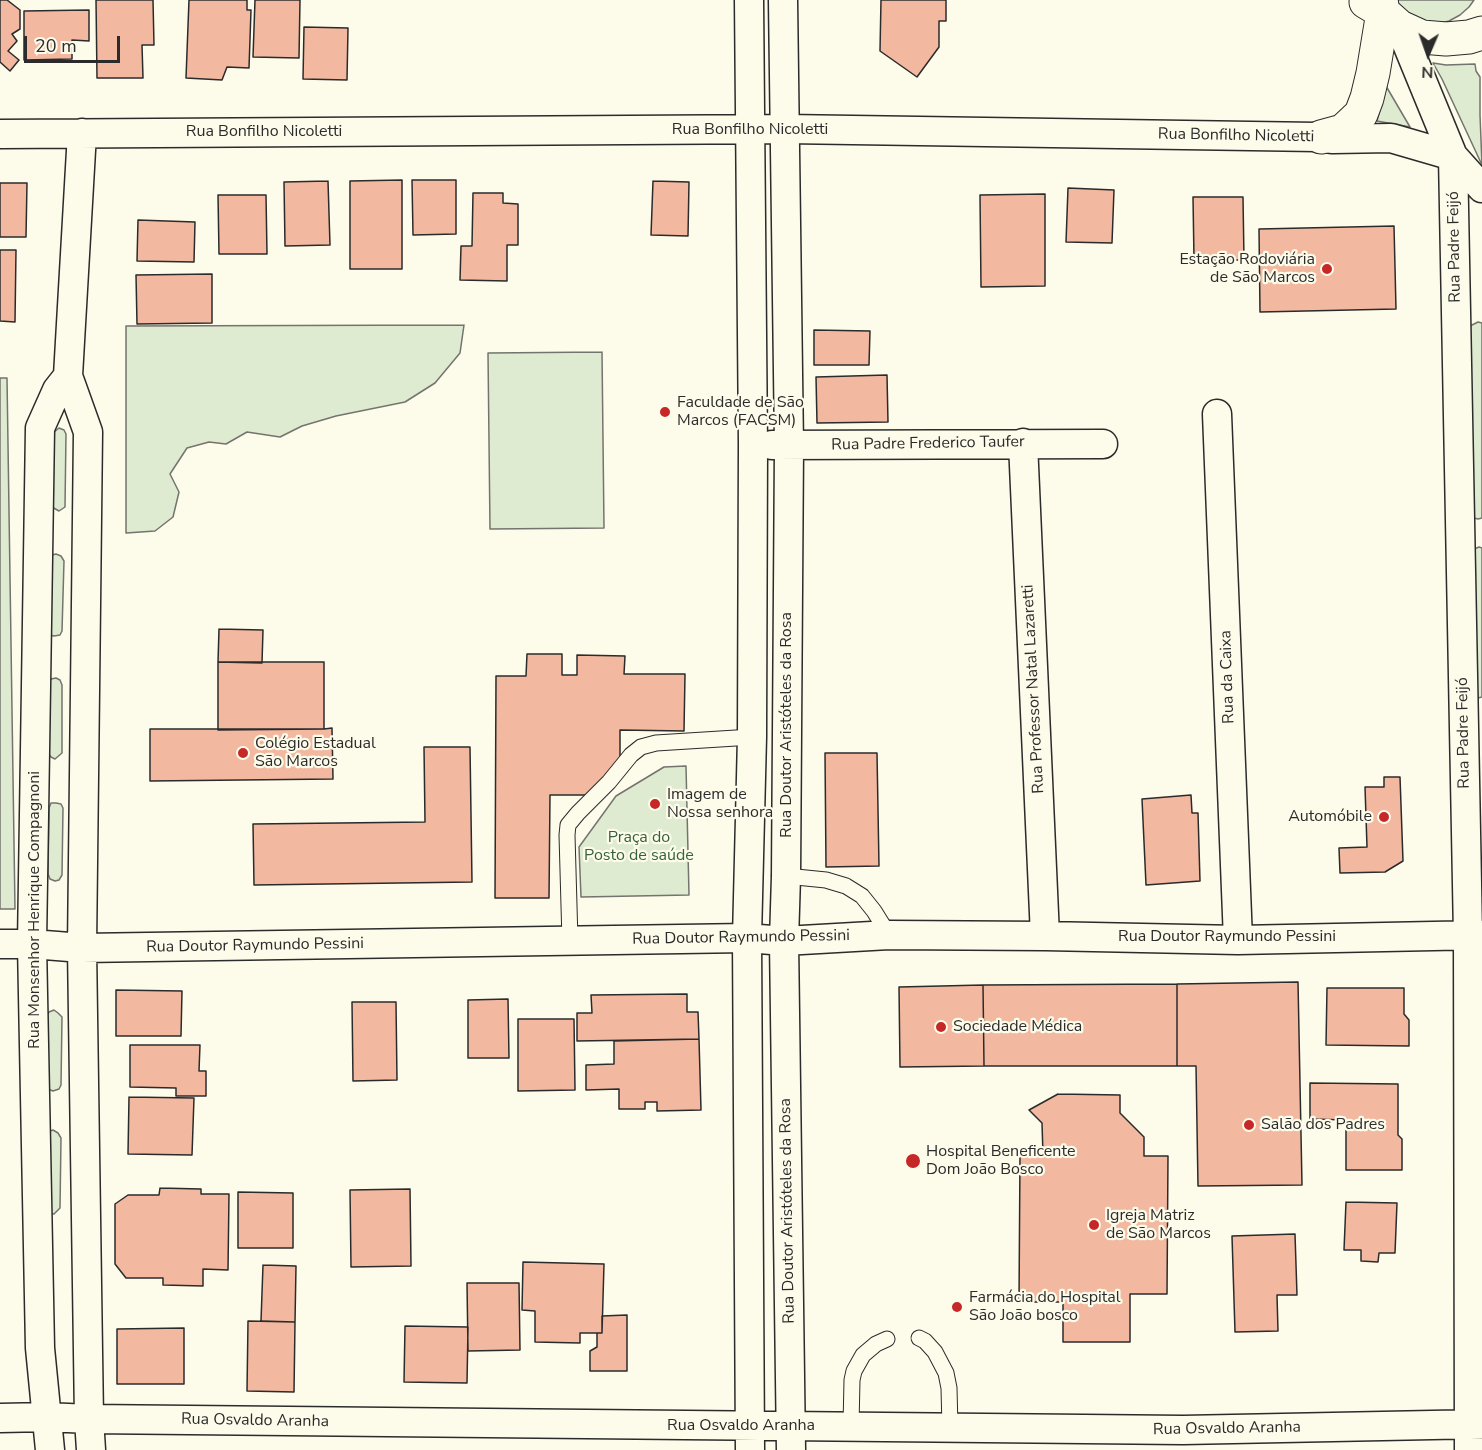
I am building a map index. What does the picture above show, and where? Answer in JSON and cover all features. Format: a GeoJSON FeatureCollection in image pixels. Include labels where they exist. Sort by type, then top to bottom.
{"type":"FeatureCollection","features":[{"type":"Feature","properties":{"kind":"main road"},"geometry":{"type":"LineString","coordinates":[[1321,138],[1343,131],[1361,114],[1373,73],[1381,10],[1422,37],[1446,39],[1469,37],[1482,33]]}},
{"type":"Feature","properties":{"kind":"street","name":"Rua Doutor Aristóteles da Rosa"},"geometry":{"type":"LineString","coordinates":[[749,0],[753,445],[752,737],[747,938],[749,1438]]}},
{"type":"Feature","properties":{"kind":"street","name":"Rua Doutor Aristóteles da Rosa"},"geometry":{"type":"LineString","coordinates":[[783,0],[789,446],[784,941],[791,1438]]}},
{"type":"Feature","properties":{"kind":"street","name":"Rua Padre Feijó"},"geometry":{"type":"LineString","coordinates":[[1381,10],[1453,156],[1475,935],[1474,1433]]}},
{"type":"Feature","properties":{"kind":"street","name":"Rua Bonfilho Nicoletti"},"geometry":{"type":"LineString","coordinates":[[4,130],[82,133],[786,129],[1333,140],[1391,138],[1453,156]]}},
{"type":"Feature","properties":{"kind":"street","name":"Rua Monsenhor Henrique Compagnoni"},"geometry":{"type":"LineString","coordinates":[[82,133],[68,376],[88,432],[82,948],[91,1450]]}},
{"type":"Feature","properties":{"kind":"street"},"geometry":{"type":"LineString","coordinates":[[1453,156],[1482,188]]}},
{"type":"Feature","properties":{"kind":"street","name":"Rua Monsenhor Henrique Compagnoni"},"geometry":{"type":"LineString","coordinates":[[50,1450],[40,1348],[32,944],[40,428],[57,390],[68,376]]}},
{"type":"Feature","properties":{"kind":"street","name":"Rua da Caixa"},"geometry":{"type":"LineString","coordinates":[[1217,414],[1238,940]]}},
{"type":"Feature","properties":{"kind":"street","name":"Rua Professor Natal Lazaretti"},"geometry":{"type":"LineString","coordinates":[[1023,443],[1045,936]]}},
{"type":"Feature","properties":{"kind":"street","name":"Rua Padre Frederico Taufer"},"geometry":{"type":"LineString","coordinates":[[753,445],[1103,444]]}},
{"type":"Feature","properties":{"kind":"street","name":"Rua Doutor Raymundo Pessini"},"geometry":{"type":"LineString","coordinates":[[0,944],[82,948],[747,938],[784,941],[889,935],[1238,940],[1475,935]]}},
{"type":"Feature","properties":{"kind":"street","name":"Rua Osvaldo Aranha"},"geometry":{"type":"LineString","coordinates":[[0,1418],[47,1417],[749,1438],[791,1438],[850,1426],[1474,1433]]}},
{"type":"Feature","properties":{"kind":"lane"},"geometry":{"type":"LineString","coordinates":[[570,941],[567,835],[568,825],[578,813],[641,747],[656,743],[752,737]]}},
{"type":"Feature","properties":{"kind":"lane"},"geometry":{"type":"LineString","coordinates":[[786,876],[826,880],[846,886],[862,896],[889,935]]}},
{"type":"Feature","properties":{"kind":"lane"},"geometry":{"type":"LineString","coordinates":[[919,1338],[935,1352],[946,1373],[950,1389],[950,1428]]}},
{"type":"Feature","properties":{"kind":"lane"},"geometry":{"type":"LineString","coordinates":[[850,1426],[854,1371],[863,1355],[876,1344],[887,1339]]}},
{"type":"Feature","properties":{"kind":"green space"},"geometry":{"type":"Polygon","coordinates":[[[1395,0],[1474,0],[1460,15],[1437,24],[1413,18],[1395,0]]]}},
{"type":"Feature","properties":{"kind":"green space"},"geometry":{"type":"Polygon","coordinates":[[[1433,63],[1475,64],[1480,77],[1482,165],[1442,79],[1433,63]]]}},
{"type":"Feature","properties":{"kind":"green space"},"geometry":{"type":"Polygon","coordinates":[[[1386,86],[1410,127],[1377,121],[1386,86]]]}},
{"type":"Feature","properties":{"kind":"green space"},"geometry":{"type":"Polygon","coordinates":[[[1478,322],[1482,323],[1482,518],[1478,519],[1474,518],[1470,326],[1478,322]]]}},
{"type":"Feature","properties":{"kind":"green space"},"geometry":{"type":"Polygon","coordinates":[[[464,325],[460,353],[435,383],[405,402],[336,416],[302,426],[280,437],[247,432],[226,444],[209,442],[187,448],[170,474],[179,492],[173,517],[155,531],[126,533],[126,326],[464,325]]]}},
{"type":"Feature","properties":{"kind":"green space"},"geometry":{"type":"Polygon","coordinates":[[[602,352],[604,528],[490,529],[488,353],[602,352]]]}},
{"type":"Feature","properties":{"kind":"green space"},"geometry":{"type":"Polygon","coordinates":[[[0,378],[7,378],[15,909],[0,909],[0,378]]]}},
{"type":"Feature","properties":{"kind":"green space"},"geometry":{"type":"Polygon","coordinates":[[[59,428],[66,434],[65,507],[59,511],[52,507],[53,433],[59,428]]]}},
{"type":"Feature","properties":{"kind":"green space"},"geometry":{"type":"Polygon","coordinates":[[[1482,548],[1482,697],[1478,698],[1475,697],[1472,550],[1482,548]]]}},
{"type":"Feature","properties":{"kind":"green space"},"geometry":{"type":"Polygon","coordinates":[[[56,554],[64,561],[62,631],[60,635],[54,636],[50,635],[52,555],[56,554]]]}},
{"type":"Feature","properties":{"kind":"green space"},"geometry":{"type":"Polygon","coordinates":[[[56,678],[62,685],[62,753],[55,759],[48,753],[48,684],[51,679],[56,678]]]}},
{"type":"Feature","properties":{"kind":"green space","name":"Praça do Posto de saúde"},"geometry":{"type":"Polygon","coordinates":[[[686,766],[689,895],[581,897],[579,847],[616,796],[664,767],[686,766]]]}},
{"type":"Feature","properties":{"kind":"green space"},"geometry":{"type":"Polygon","coordinates":[[[51,803],[61,804],[63,808],[62,875],[59,880],[55,881],[50,879],[48,874],[51,803]]]}},
{"type":"Feature","properties":{"kind":"green space"},"geometry":{"type":"Polygon","coordinates":[[[54,1010],[62,1017],[61,1085],[59,1089],[53,1091],[48,1089],[46,1017],[54,1010]]]}},
{"type":"Feature","properties":{"kind":"green space"},"geometry":{"type":"Polygon","coordinates":[[[53,1130],[61,1138],[60,1208],[54,1214],[48,1213],[48,1132],[53,1130]]]}},
{"type":"Feature","properties":{"kind":"building"},"geometry":{"type":"Polygon","coordinates":[[[0,0],[7,0],[20,10],[20,29],[12,34],[17,41],[8,51],[19,60],[10,71],[0,62],[0,0]]]}},
{"type":"Feature","properties":{"kind":"building"},"geometry":{"type":"Polygon","coordinates":[[[96,0],[153,0],[154,45],[142,45],[143,78],[97,78],[96,0]]]}},
{"type":"Feature","properties":{"kind":"building"},"geometry":{"type":"Polygon","coordinates":[[[189,0],[247,0],[247,10],[251,10],[249,68],[227,67],[222,80],[186,78],[189,0]]]}},
{"type":"Feature","properties":{"kind":"building"},"geometry":{"type":"Polygon","coordinates":[[[255,0],[300,0],[299,58],[253,57],[255,0]]]}},
{"type":"Feature","properties":{"kind":"building"},"geometry":{"type":"Polygon","coordinates":[[[881,0],[946,0],[946,21],[939,21],[939,47],[917,77],[880,51],[881,0]]]}},
{"type":"Feature","properties":{"kind":"building"},"geometry":{"type":"Polygon","coordinates":[[[89,10],[89,41],[72,40],[72,59],[24,60],[24,11],[89,10]]]}},
{"type":"Feature","properties":{"kind":"building"},"geometry":{"type":"Polygon","coordinates":[[[304,27],[348,28],[347,80],[303,79],[304,27]]]}},
{"type":"Feature","properties":{"kind":"building"},"geometry":{"type":"Polygon","coordinates":[[[402,180],[402,269],[350,269],[350,181],[402,180]]]}},
{"type":"Feature","properties":{"kind":"building"},"geometry":{"type":"Polygon","coordinates":[[[412,180],[456,180],[456,234],[413,235],[412,180]]]}},
{"type":"Feature","properties":{"kind":"building"},"geometry":{"type":"Polygon","coordinates":[[[328,181],[330,245],[285,246],[284,182],[328,181]]]}},
{"type":"Feature","properties":{"kind":"building"},"geometry":{"type":"Polygon","coordinates":[[[653,181],[689,182],[688,236],[651,235],[653,181]]]}},
{"type":"Feature","properties":{"kind":"building"},"geometry":{"type":"Polygon","coordinates":[[[0,183],[27,183],[26,237],[0,237],[0,183]]]}},
{"type":"Feature","properties":{"kind":"building"},"geometry":{"type":"Polygon","coordinates":[[[1068,188],[1114,190],[1112,243],[1066,242],[1068,188]]]}},
{"type":"Feature","properties":{"kind":"building"},"geometry":{"type":"Polygon","coordinates":[[[473,193],[503,193],[503,203],[518,204],[518,245],[507,245],[507,281],[460,280],[461,246],[472,246],[473,193]]]}},
{"type":"Feature","properties":{"kind":"building"},"geometry":{"type":"Polygon","coordinates":[[[1045,194],[1045,286],[981,287],[980,195],[1045,194]]]}},
{"type":"Feature","properties":{"kind":"building"},"geometry":{"type":"Polygon","coordinates":[[[218,195],[266,195],[267,254],[219,254],[218,195]]]}},
{"type":"Feature","properties":{"kind":"building"},"geometry":{"type":"Polygon","coordinates":[[[1193,197],[1243,197],[1244,260],[1194,260],[1193,197]]]}},
{"type":"Feature","properties":{"kind":"building"},"geometry":{"type":"Polygon","coordinates":[[[138,220],[195,222],[194,262],[137,261],[138,220]]]}},
{"type":"Feature","properties":{"kind":"building","name":"Estação Rodoviária de São Marcos"},"geometry":{"type":"Polygon","coordinates":[[[1394,226],[1396,309],[1260,312],[1259,229],[1394,226]]]}},
{"type":"Feature","properties":{"kind":"building"},"geometry":{"type":"Polygon","coordinates":[[[0,250],[16,250],[15,322],[0,321],[0,250]]]}},
{"type":"Feature","properties":{"kind":"building"},"geometry":{"type":"Polygon","coordinates":[[[212,274],[212,323],[137,324],[136,275],[212,274]]]}},
{"type":"Feature","properties":{"kind":"building"},"geometry":{"type":"Polygon","coordinates":[[[814,330],[870,331],[869,365],[814,365],[814,330]]]}},
{"type":"Feature","properties":{"kind":"building"},"geometry":{"type":"Polygon","coordinates":[[[887,375],[888,422],[817,423],[816,377],[887,375]]]}},
{"type":"Feature","properties":{"kind":"building"},"geometry":{"type":"Polygon","coordinates":[[[219,629],[263,630],[262,663],[218,662],[219,629]]]}},
{"type":"Feature","properties":{"kind":"building"},"geometry":{"type":"Polygon","coordinates":[[[527,654],[562,654],[562,675],[577,675],[577,655],[625,656],[624,674],[685,674],[684,731],[620,730],[620,764],[589,795],[550,795],[549,898],[495,898],[496,676],[526,676],[527,654]]]}},
{"type":"Feature","properties":{"kind":"building"},"geometry":{"type":"Polygon","coordinates":[[[218,662],[324,662],[324,729],[218,730],[218,662]]]}},
{"type":"Feature","properties":{"kind":"building"},"geometry":{"type":"Polygon","coordinates":[[[332,728],[333,779],[150,781],[150,729],[332,728]]]}},
{"type":"Feature","properties":{"kind":"building"},"geometry":{"type":"Polygon","coordinates":[[[424,747],[470,747],[472,882],[254,885],[253,824],[425,822],[424,747]]]}},
{"type":"Feature","properties":{"kind":"building"},"geometry":{"type":"Polygon","coordinates":[[[825,753],[877,753],[879,866],[826,867],[825,753]]]}},
{"type":"Feature","properties":{"kind":"building","name":"Automóbile"},"geometry":{"type":"Polygon","coordinates":[[[1384,777],[1400,777],[1403,861],[1385,872],[1340,873],[1339,848],[1367,847],[1365,787],[1384,787],[1384,777]]]}},
{"type":"Feature","properties":{"kind":"building"},"geometry":{"type":"Polygon","coordinates":[[[1191,795],[1192,813],[1198,813],[1200,881],[1146,885],[1142,799],[1191,795]]]}},
{"type":"Feature","properties":{"kind":"building","name":"Salão dos Padres"},"geometry":{"type":"Polygon","coordinates":[[[1298,982],[1302,1185],[1198,1186],[1196,1066],[1177,1066],[1177,984],[1298,982]]]}},
{"type":"Feature","properties":{"kind":"building"},"geometry":{"type":"Polygon","coordinates":[[[1177,984],[1177,1066],[984,1066],[983,985],[1177,984]]]}},
{"type":"Feature","properties":{"kind":"building","name":"Sociedade Médica"},"geometry":{"type":"Polygon","coordinates":[[[983,985],[984,1066],[900,1067],[899,987],[983,985]]]}},
{"type":"Feature","properties":{"kind":"building"},"geometry":{"type":"Polygon","coordinates":[[[1327,988],[1404,988],[1404,1014],[1409,1020],[1409,1046],[1326,1045],[1327,988]]]}},
{"type":"Feature","properties":{"kind":"building"},"geometry":{"type":"Polygon","coordinates":[[[116,990],[182,991],[181,1036],[116,1036],[116,990]]]}},
{"type":"Feature","properties":{"kind":"building"},"geometry":{"type":"Polygon","coordinates":[[[687,994],[687,1012],[698,1012],[699,1039],[577,1041],[577,1013],[592,1013],[591,995],[687,994]]]}},
{"type":"Feature","properties":{"kind":"building"},"geometry":{"type":"Polygon","coordinates":[[[508,999],[509,1058],[468,1058],[468,1000],[508,999]]]}},
{"type":"Feature","properties":{"kind":"building"},"geometry":{"type":"Polygon","coordinates":[[[352,1002],[396,1002],[397,1080],[353,1081],[352,1002]]]}},
{"type":"Feature","properties":{"kind":"building"},"geometry":{"type":"Polygon","coordinates":[[[518,1019],[574,1019],[575,1090],[518,1091],[518,1019]]]}},
{"type":"Feature","properties":{"kind":"building"},"geometry":{"type":"Polygon","coordinates":[[[699,1039],[701,1110],[657,1111],[657,1102],[645,1102],[645,1109],[619,1109],[619,1089],[586,1090],[586,1065],[614,1064],[614,1041],[699,1039]]]}},
{"type":"Feature","properties":{"kind":"building"},"geometry":{"type":"Polygon","coordinates":[[[130,1045],[200,1045],[199,1071],[206,1071],[206,1096],[176,1096],[176,1088],[130,1087],[130,1045]]]}},
{"type":"Feature","properties":{"kind":"building"},"geometry":{"type":"Polygon","coordinates":[[[1310,1083],[1398,1084],[1398,1135],[1402,1139],[1402,1170],[1346,1170],[1346,1120],[1310,1119],[1310,1083]]]}},
{"type":"Feature","properties":{"kind":"building","name":"Igreja Matriz de São Marcos"},"geometry":{"type":"Polygon","coordinates":[[[1058,1094],[1120,1095],[1120,1113],[1144,1137],[1144,1156],[1168,1156],[1167,1294],[1130,1294],[1130,1342],[1063,1342],[1063,1302],[1019,1302],[1020,1155],[1043,1155],[1042,1123],[1029,1110],[1058,1094]]]}},
{"type":"Feature","properties":{"kind":"building"},"geometry":{"type":"Polygon","coordinates":[[[129,1097],[194,1098],[192,1155],[128,1154],[129,1097]]]}},
{"type":"Feature","properties":{"kind":"building"},"geometry":{"type":"Polygon","coordinates":[[[160,1188],[201,1189],[201,1194],[229,1194],[228,1270],[203,1269],[203,1286],[163,1285],[163,1278],[126,1278],[115,1264],[115,1204],[128,1195],[159,1195],[160,1188]]]}},
{"type":"Feature","properties":{"kind":"building"},"geometry":{"type":"Polygon","coordinates":[[[410,1189],[411,1266],[351,1267],[350,1190],[410,1189]]]}},
{"type":"Feature","properties":{"kind":"building"},"geometry":{"type":"Polygon","coordinates":[[[238,1192],[293,1193],[293,1248],[238,1248],[238,1192]]]}},
{"type":"Feature","properties":{"kind":"building"},"geometry":{"type":"Polygon","coordinates":[[[1346,1202],[1397,1203],[1395,1253],[1379,1253],[1378,1262],[1361,1261],[1361,1250],[1344,1250],[1346,1202]]]}},
{"type":"Feature","properties":{"kind":"building"},"geometry":{"type":"Polygon","coordinates":[[[1295,1234],[1297,1295],[1277,1295],[1278,1331],[1235,1332],[1232,1236],[1295,1234]]]}},
{"type":"Feature","properties":{"kind":"building"},"geometry":{"type":"Polygon","coordinates":[[[523,1262],[604,1264],[602,1333],[580,1333],[580,1343],[535,1342],[535,1311],[522,1310],[523,1262]]]}},
{"type":"Feature","properties":{"kind":"building"},"geometry":{"type":"Polygon","coordinates":[[[263,1265],[296,1266],[295,1322],[261,1321],[263,1265]]]}},
{"type":"Feature","properties":{"kind":"building"},"geometry":{"type":"Polygon","coordinates":[[[467,1283],[519,1283],[520,1350],[468,1351],[467,1283]]]}},
{"type":"Feature","properties":{"kind":"building"},"geometry":{"type":"Polygon","coordinates":[[[627,1315],[627,1371],[590,1371],[590,1351],[597,1347],[597,1333],[602,1333],[602,1316],[627,1315]]]}},
{"type":"Feature","properties":{"kind":"building"},"geometry":{"type":"Polygon","coordinates":[[[248,1321],[295,1322],[294,1392],[247,1391],[248,1321]]]}},
{"type":"Feature","properties":{"kind":"building"},"geometry":{"type":"Polygon","coordinates":[[[405,1326],[468,1327],[467,1383],[404,1382],[405,1326]]]}},
{"type":"Feature","properties":{"kind":"building"},"geometry":{"type":"Polygon","coordinates":[[[184,1328],[184,1384],[117,1384],[117,1329],[184,1328]]]}},
{"type":"Feature","properties":{"kind":"place","name":"Estação Rodoviária de São Marcos"},"geometry":{"type":"Point","coordinates":[1327,269]}},
{"type":"Feature","properties":{"kind":"place","name":"Faculdade de São Marcos (FACSM)"},"geometry":{"type":"Point","coordinates":[665,412]}},
{"type":"Feature","properties":{"kind":"place","name":"Colégio Estadual São Marcos"},"geometry":{"type":"Point","coordinates":[243,753]}},
{"type":"Feature","properties":{"kind":"place","name":"Imagem de Nossa senhora"},"geometry":{"type":"Point","coordinates":[655,804]}},
{"type":"Feature","properties":{"kind":"place","name":"Automóbile"},"geometry":{"type":"Point","coordinates":[1384,817]}},
{"type":"Feature","properties":{"kind":"place","name":"Sociedade Médica"},"geometry":{"type":"Point","coordinates":[941,1027]}},
{"type":"Feature","properties":{"kind":"place","name":"Salão dos Padres"},"geometry":{"type":"Point","coordinates":[1249,1125]}},
{"type":"Feature","properties":{"kind":"place","name":"Hospital Beneficente Dom João Bosco"},"geometry":{"type":"Point","coordinates":[913,1161]}},
{"type":"Feature","properties":{"kind":"place","name":"Igreja Matriz de São Marcos"},"geometry":{"type":"Point","coordinates":[1094,1225]}},
{"type":"Feature","properties":{"kind":"place","name":"Farmácia do Hospital São João bosco"},"geometry":{"type":"Point","coordinates":[957,1307]}}]}
